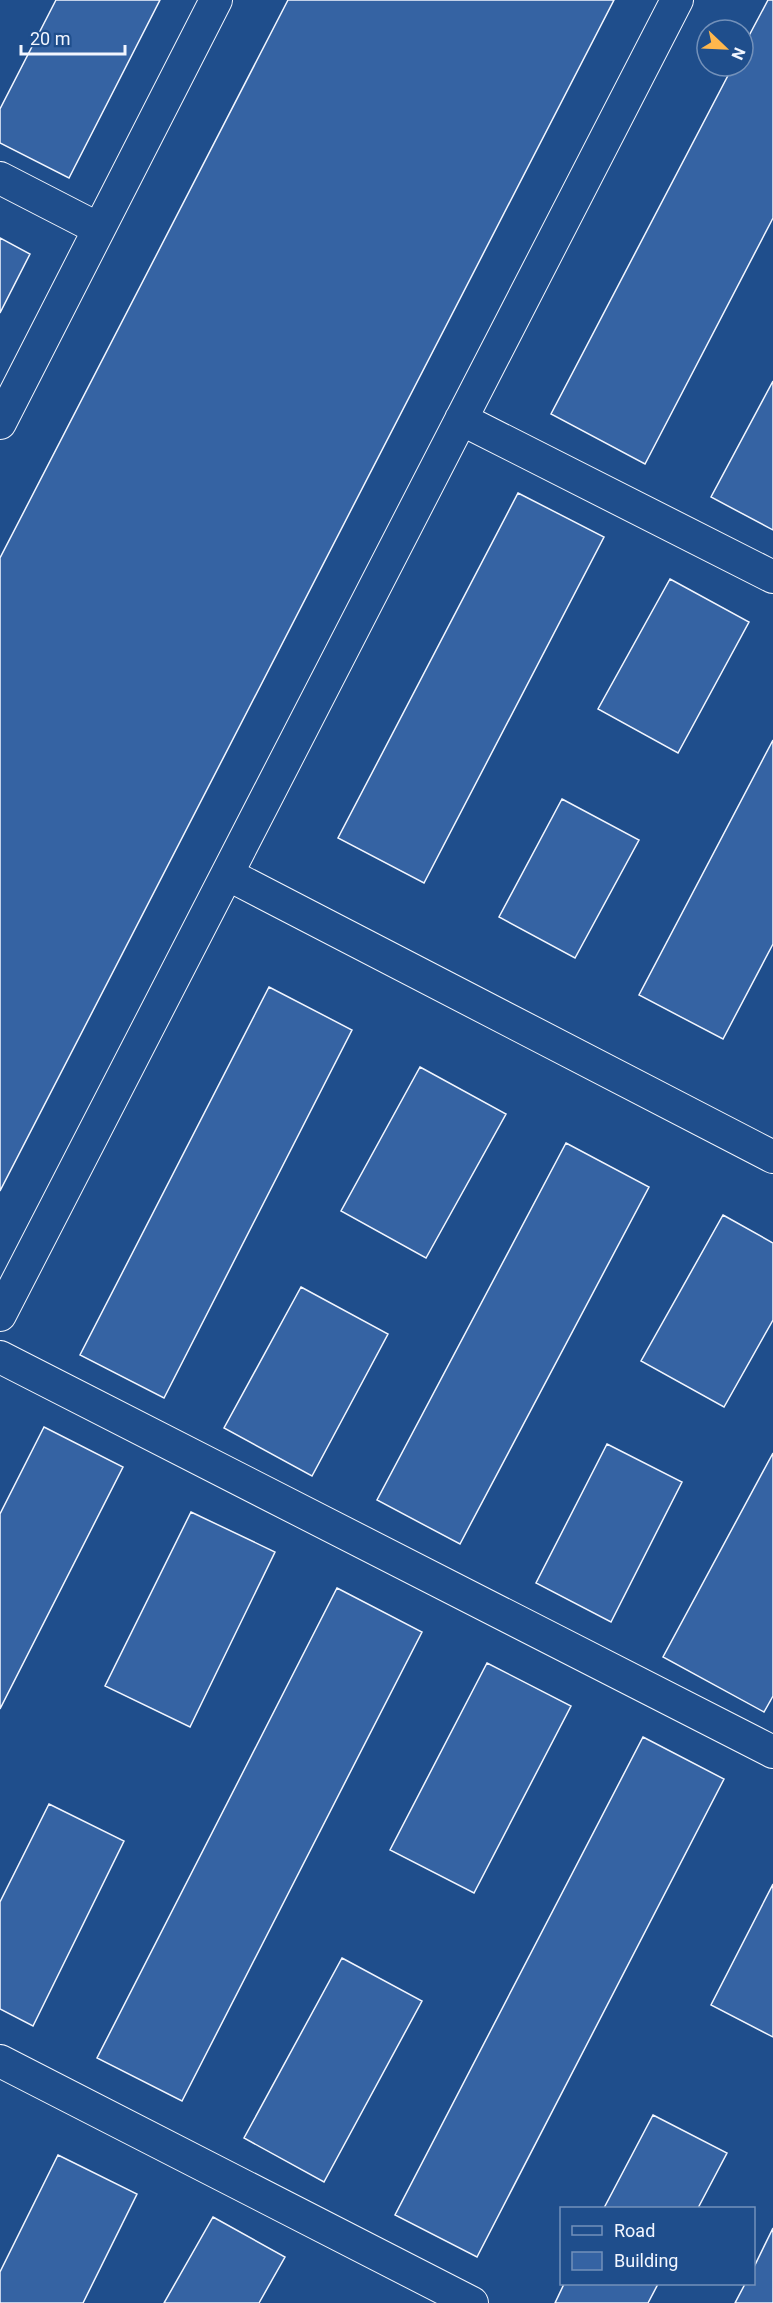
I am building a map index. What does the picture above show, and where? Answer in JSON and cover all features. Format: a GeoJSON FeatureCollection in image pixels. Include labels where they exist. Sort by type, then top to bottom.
{"type":"FeatureCollection","features":[{"type":"Feature","properties":{"kind":"street"},"geometry":{"type":"LineString","coordinates":[[0,423],[216,0]]}},
{"type":"Feature","properties":{"kind":"street"},"geometry":{"type":"LineString","coordinates":[[0,1315],[676,0]]}},
{"type":"Feature","properties":{"kind":"street"},"geometry":{"type":"LineString","coordinates":[[0,178],[99,229]]}},
{"type":"Feature","properties":{"kind":"street"},"geometry":{"type":"LineString","coordinates":[[461,418],[773,578]]}},
{"type":"Feature","properties":{"kind":"street"},"geometry":{"type":"LineString","coordinates":[[227,874],[773,1157]]}},
{"type":"Feature","properties":{"kind":"street"},"geometry":{"type":"LineString","coordinates":[[0,1357],[773,1752]]}},
{"type":"Feature","properties":{"kind":"street"},"geometry":{"type":"LineString","coordinates":[[0,2061],[472,2303]]}},
{"type":"Feature","properties":{"kind":"building"},"geometry":{"type":"Polygon","coordinates":[[[56,0],[160,0],[69,178],[0,143],[0,109],[56,0]]]}},
{"type":"Feature","properties":{"kind":"building"},"geometry":{"type":"Polygon","coordinates":[[[288,0],[614,0],[0,1191],[0,558],[288,0]]]}},
{"type":"Feature","properties":{"kind":"building"},"geometry":{"type":"Polygon","coordinates":[[[768,0],[773,0],[773,218],[645,464],[551,414],[727,78],[755,78],[755,24],[768,0]]]}},
{"type":"Feature","properties":{"kind":"building"},"geometry":{"type":"Polygon","coordinates":[[[0,238],[30,254],[0,313],[0,238]]]}},
{"type":"Feature","properties":{"kind":"building"},"geometry":{"type":"Polygon","coordinates":[[[773,381],[773,530],[711,497],[773,381]]]}},
{"type":"Feature","properties":{"kind":"building"},"geometry":{"type":"Polygon","coordinates":[[[518,493],[604,537],[424,883],[338,838],[518,493]]]}},
{"type":"Feature","properties":{"kind":"building"},"geometry":{"type":"Polygon","coordinates":[[[670,579],[749,622],[678,753],[598,709],[670,579]]]}},
{"type":"Feature","properties":{"kind":"building"},"geometry":{"type":"Polygon","coordinates":[[[773,740],[773,944],[723,1039],[639,995],[773,740]]]}},
{"type":"Feature","properties":{"kind":"building"},"geometry":{"type":"Polygon","coordinates":[[[562,799],[639,840],[575,958],[499,917],[562,799]]]}},
{"type":"Feature","properties":{"kind":"building"},"geometry":{"type":"Polygon","coordinates":[[[269,987],[352,1030],[164,1398],[80,1355],[269,987]]]}},
{"type":"Feature","properties":{"kind":"building"},"geometry":{"type":"Polygon","coordinates":[[[420,1067],[506,1114],[426,1258],[341,1211],[420,1067]]]}},
{"type":"Feature","properties":{"kind":"building"},"geometry":{"type":"Polygon","coordinates":[[[566,1143],[649,1187],[460,1544],[377,1500],[566,1143]]]}},
{"type":"Feature","properties":{"kind":"building"},"geometry":{"type":"Polygon","coordinates":[[[723,1215],[773,1243],[773,1320],[724,1407],[641,1361],[723,1215]]]}},
{"type":"Feature","properties":{"kind":"building"},"geometry":{"type":"Polygon","coordinates":[[[301,1287],[388,1334],[312,1476],[224,1428],[301,1287]]]}},
{"type":"Feature","properties":{"kind":"building"},"geometry":{"type":"Polygon","coordinates":[[[44,1427],[123,1467],[0,1709],[0,1514],[44,1427]]]}},
{"type":"Feature","properties":{"kind":"building"},"geometry":{"type":"Polygon","coordinates":[[[607,1444],[682,1482],[611,1622],[536,1583],[607,1444]]]}},
{"type":"Feature","properties":{"kind":"building"},"geometry":{"type":"Polygon","coordinates":[[[773,1453],[773,1696],[764,1712],[663,1657],[773,1453]]]}},
{"type":"Feature","properties":{"kind":"building"},"geometry":{"type":"Polygon","coordinates":[[[191,1512],[275,1552],[190,1727],[105,1686],[191,1512]]]}},
{"type":"Feature","properties":{"kind":"building"},"geometry":{"type":"Polygon","coordinates":[[[337,1588],[422,1632],[182,2101],[97,2058],[337,1588]]]}},
{"type":"Feature","properties":{"kind":"building"},"geometry":{"type":"Polygon","coordinates":[[[487,1663],[571,1706],[474,1893],[390,1850],[487,1663]]]}},
{"type":"Feature","properties":{"kind":"building"},"geometry":{"type":"Polygon","coordinates":[[[643,1737],[724,1779],[477,2257],[395,2215],[643,1737]]]}},
{"type":"Feature","properties":{"kind":"building"},"geometry":{"type":"Polygon","coordinates":[[[49,1804],[124,1841],[33,2026],[0,2009],[0,1902],[49,1804]]]}},
{"type":"Feature","properties":{"kind":"building"},"geometry":{"type":"Polygon","coordinates":[[[773,1884],[773,2037],[711,2005],[773,1884]]]}},
{"type":"Feature","properties":{"kind":"building"},"geometry":{"type":"Polygon","coordinates":[[[342,1958],[422,2001],[324,2182],[244,2138],[342,1958]]]}},
{"type":"Feature","properties":{"kind":"building"},"geometry":{"type":"Polygon","coordinates":[[[653,2115],[727,2153],[699,2207],[605,2207],[653,2115]]]}},
{"type":"Feature","properties":{"kind":"building"},"geometry":{"type":"Polygon","coordinates":[[[58,2155],[137,2194],[83,2303],[0,2303],[0,2272],[58,2155]]]}},
{"type":"Feature","properties":{"kind":"building"},"geometry":{"type":"Polygon","coordinates":[[[213,2217],[285,2257],[259,2303],[164,2303],[213,2217]]]}},
{"type":"Feature","properties":{"kind":"building"},"geometry":{"type":"Polygon","coordinates":[[[773,2228],[773,2303],[735,2303],[744,2285],[755,2285],[755,2265],[773,2228]]]}},
{"type":"Feature","properties":{"kind":"building"},"geometry":{"type":"Polygon","coordinates":[[[564,2285],[657,2285],[648,2303],[555,2303],[564,2285]]]}}]}
